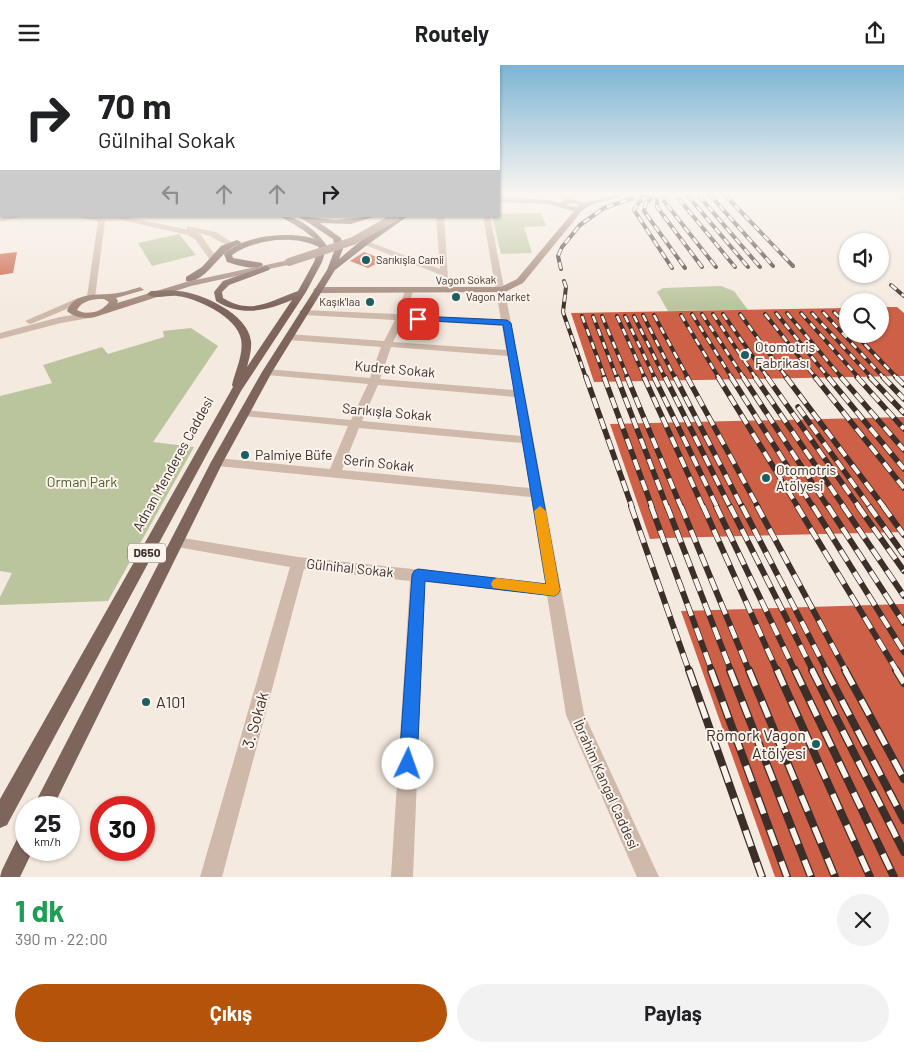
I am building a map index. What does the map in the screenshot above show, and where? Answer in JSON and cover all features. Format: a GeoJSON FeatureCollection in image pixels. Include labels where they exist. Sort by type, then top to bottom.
{"type":"FeatureCollection","features":[{"type":"Feature","properties":{"kind":"main road"},"geometry":{"type":"LineString","coordinates":[[189,279],[202,271],[220,249],[230,243],[284,234],[289,231]]}},
{"type":"Feature","properties":{"kind":"main road"},"geometry":{"type":"LineString","coordinates":[[309,231],[319,238],[323,246]]}},
{"type":"Feature","properties":{"kind":"main road"},"geometry":{"type":"LineString","coordinates":[[49,796],[217,463],[267,372],[331,270],[339,249],[337,238],[327,231]]}},
{"type":"Feature","properties":{"kind":"main road"},"geometry":{"type":"LineString","coordinates":[[287,261],[334,244],[358,231]]}},
{"type":"Feature","properties":{"kind":"main road"},"geometry":{"type":"LineString","coordinates":[[262,266],[151,294],[92,315],[78,315],[72,311],[78,301],[91,297],[107,297],[189,279],[287,261],[353,241],[371,231]]}},
{"type":"Feature","properties":{"kind":"main road"},"geometry":{"type":"LineString","coordinates":[[331,270],[364,243],[383,231]]}},
{"type":"Feature","properties":{"kind":"main road","name":"Vagon Sokak"},"geometry":{"type":"LineString","coordinates":[[317,290],[502,290],[520,281],[562,231]]}},
{"type":"Feature","properties":{"kind":"main road"},"geometry":{"type":"LineString","coordinates":[[262,266],[235,263],[230,260],[228,254],[251,243],[286,238],[306,239],[323,246]]}},
{"type":"Feature","properties":{"kind":"main road","name":"D650"},"geometry":{"type":"LineString","coordinates":[[302,292],[318,262],[323,246]]}},
{"type":"Feature","properties":{"kind":"main road"},"geometry":{"type":"LineString","coordinates":[[262,266],[226,283],[218,292],[219,299],[228,306],[245,309],[262,308],[302,292]]}},
{"type":"Feature","properties":{"kind":"main road","name":"Adnan Menderes Caddesi"},"geometry":{"type":"LineString","coordinates":[[0,818],[236,391],[302,292]]}},
{"type":"Feature","properties":{"kind":"main road"},"geometry":{"type":"LineString","coordinates":[[151,294],[180,293],[200,299],[230,316],[241,327],[247,339],[236,391]]}},
{"type":"Feature","properties":{"kind":"main road"},"geometry":{"type":"LineString","coordinates":[[107,297],[114,301],[110,308]]}},
{"type":"Feature","properties":{"kind":"main road"},"geometry":{"type":"LineString","coordinates":[[9,877],[17,861]]}},
{"type":"Feature","properties":{"kind":"street"},"geometry":{"type":"LineString","coordinates":[[91,297],[100,231]]}},
{"type":"Feature","properties":{"kind":"street"},"geometry":{"type":"LineString","coordinates":[[180,231],[198,237],[214,258]]}},
{"type":"Feature","properties":{"kind":"street"},"geometry":{"type":"LineString","coordinates":[[201,231],[213,234],[230,243]]}},
{"type":"Feature","properties":{"kind":"street"},"geometry":{"type":"LineString","coordinates":[[441,231],[446,291]]}},
{"type":"Feature","properties":{"kind":"street","name":"İbrahim Kangal Caddesi"},"geometry":{"type":"LineString","coordinates":[[489,231],[502,290],[575,715],[648,877]]}},
{"type":"Feature","properties":{"kind":"street"},"geometry":{"type":"LineString","coordinates":[[364,243],[444,273]]}},
{"type":"Feature","properties":{"kind":"street"},"geometry":{"type":"LineString","coordinates":[[335,473],[374,382],[387,344],[400,318],[409,291]]}},
{"type":"Feature","properties":{"kind":"street"},"geometry":{"type":"LineString","coordinates":[[0,331],[78,301]]}},
{"type":"Feature","properties":{"kind":"street"},"geometry":{"type":"LineString","coordinates":[[304,312],[507,323]]}},
{"type":"Feature","properties":{"kind":"street"},"geometry":{"type":"LineString","coordinates":[[0,336],[92,315]]}},
{"type":"Feature","properties":{"kind":"street"},"geometry":{"type":"LineString","coordinates":[[289,337],[512,353]]}},
{"type":"Feature","properties":{"kind":"street","name":"Kudret Sokak"},"geometry":{"type":"LineString","coordinates":[[267,372],[520,394]]}},
{"type":"Feature","properties":{"kind":"street","name":"Sarıkışla Sokak"},"geometry":{"type":"LineString","coordinates":[[244,413],[527,440]]}},
{"type":"Feature","properties":{"kind":"street","name":"Serin Sokak"},"geometry":{"type":"LineString","coordinates":[[217,463],[537,493]]}},
{"type":"Feature","properties":{"kind":"street","name":"Gülnihal Sokak"},"geometry":{"type":"LineString","coordinates":[[176,542],[298,563],[554,590]]}},
{"type":"Feature","properties":{"kind":"street","name":"3. Sokak"},"geometry":{"type":"LineString","coordinates":[[211,877],[298,563]]}},
{"type":"Feature","properties":{"kind":"street"},"geometry":{"type":"LineString","coordinates":[[402,877],[418,575]]}},
{"type":"Feature","properties":{"kind":"green space"},"geometry":{"type":"Polygon","coordinates":[[[496,231],[525,231],[532,253],[501,254],[496,231]]]}},
{"type":"Feature","properties":{"kind":"green space"},"geometry":{"type":"Polygon","coordinates":[[[179,234],[196,255],[152,266],[138,243],[179,234]]]}},
{"type":"Feature","properties":{"kind":"green space"},"geometry":{"type":"Polygon","coordinates":[[[721,286],[734,291],[748,310],[668,311],[657,292],[663,288],[721,286]]]}},
{"type":"Feature","properties":{"kind":"green space","name":"Orman Park"},"geometry":{"type":"Polygon","coordinates":[[[191,328],[218,346],[153,442],[194,447],[108,601],[0,605],[0,597],[12,573],[0,571],[0,396],[52,383],[43,365],[102,347],[108,354],[164,337],[163,331],[191,328]]]}},
{"type":"Feature","properties":{"kind":"building"},"geometry":{"type":"Polygon","coordinates":[[[17,252],[13,273],[0,275],[0,254],[17,252]]]}},
{"type":"Feature","properties":{"kind":"building","name":"Sarıkışla Camii"},"geometry":{"type":"Polygon","coordinates":[[[364,252],[384,260],[368,268],[350,261],[364,252]]]}},
{"type":"Feature","properties":{"kind":"building","name":"Otomotris Fabrikası"},"geometry":{"type":"Polygon","coordinates":[[[889,307],[897,307],[904,313],[904,376],[594,382],[571,313],[839,308],[839,343],[889,343],[889,307]]]}},
{"type":"Feature","properties":{"kind":"building","name":"Otomotris Atölyesi"},"geometry":{"type":"Polygon","coordinates":[[[904,417],[904,532],[650,539],[610,424],[904,417]]]}},
{"type":"Feature","properties":{"kind":"building","name":"Römork Vagon Atölyesi"},"geometry":{"type":"Polygon","coordinates":[[[904,604],[904,877],[775,877],[681,611],[904,604]]]}},
{"type":"Feature","properties":{"kind":"railway"},"geometry":{"type":"LineString","coordinates":[[561,269],[558,256],[562,247],[575,231]]}},
{"type":"Feature","properties":{"kind":"railway"},"geometry":{"type":"LineString","coordinates":[[648,231],[672,268]]}},
{"type":"Feature","properties":{"kind":"railway"},"geometry":{"type":"LineString","coordinates":[[658,231],[685,268]]}},
{"type":"Feature","properties":{"kind":"railway"},"geometry":{"type":"LineString","coordinates":[[675,231],[702,267]]}},
{"type":"Feature","properties":{"kind":"railway"},"geometry":{"type":"LineString","coordinates":[[688,231],[716,267]]}},
{"type":"Feature","properties":{"kind":"railway"},"geometry":{"type":"LineString","coordinates":[[705,231],[735,267]]}},
{"type":"Feature","properties":{"kind":"railway"},"geometry":{"type":"LineString","coordinates":[[717,231],[748,267]]}},
{"type":"Feature","properties":{"kind":"railway"},"geometry":{"type":"LineString","coordinates":[[729,231],[760,267]]}},
{"type":"Feature","properties":{"kind":"railway"},"geometry":{"type":"LineString","coordinates":[[742,231],[773,266]]}},
{"type":"Feature","properties":{"kind":"railway"},"geometry":{"type":"LineString","coordinates":[[759,231],[793,266]]}},
{"type":"Feature","properties":{"kind":"railway"},"geometry":{"type":"LineString","coordinates":[[564,281],[566,287],[563,312],[586,378]]}},
{"type":"Feature","properties":{"kind":"railway"},"geometry":{"type":"LineString","coordinates":[[891,285],[904,296]]}},
{"type":"Feature","properties":{"kind":"railway"},"geometry":{"type":"LineString","coordinates":[[823,312],[884,378]]}},
{"type":"Feature","properties":{"kind":"railway"},"geometry":{"type":"LineString","coordinates":[[834,312],[839,317]]}},
{"type":"Feature","properties":{"kind":"railway"},"geometry":{"type":"LineString","coordinates":[[776,313],[829,378]]}},
{"type":"Feature","properties":{"kind":"railway"},"geometry":{"type":"LineString","coordinates":[[787,313],[842,378]]}},
{"type":"Feature","properties":{"kind":"railway"},"geometry":{"type":"LineString","coordinates":[[801,313],[859,378]]}},
{"type":"Feature","properties":{"kind":"railway"},"geometry":{"type":"LineString","coordinates":[[812,313],[872,378]]}},
{"type":"Feature","properties":{"kind":"railway"},"geometry":{"type":"LineString","coordinates":[[692,314],[732,378]]}},
{"type":"Feature","properties":{"kind":"railway"},"geometry":{"type":"LineString","coordinates":[[702,314],[744,378]]}},
{"type":"Feature","properties":{"kind":"railway"},"geometry":{"type":"LineString","coordinates":[[713,314],[756,378]]}},
{"type":"Feature","properties":{"kind":"railway"},"geometry":{"type":"LineString","coordinates":[[723,314],[768,378]]}},
{"type":"Feature","properties":{"kind":"railway"},"geometry":{"type":"LineString","coordinates":[[740,314],[787,378]]}},
{"type":"Feature","properties":{"kind":"railway"},"geometry":{"type":"LineString","coordinates":[[765,314],[816,378]]}},
{"type":"Feature","properties":{"kind":"railway"},"geometry":{"type":"LineString","coordinates":[[643,315],[675,378]]}},
{"type":"Feature","properties":{"kind":"railway"},"geometry":{"type":"LineString","coordinates":[[654,315],[688,378]]}},
{"type":"Feature","properties":{"kind":"railway"},"geometry":{"type":"LineString","coordinates":[[681,315],[719,378]]}},
{"type":"Feature","properties":{"kind":"railway"},"geometry":{"type":"LineString","coordinates":[[582,316],[605,378]]}},
{"type":"Feature","properties":{"kind":"railway"},"geometry":{"type":"LineString","coordinates":[[593,316],[617,378]]}},
{"type":"Feature","properties":{"kind":"railway"},"geometry":{"type":"LineString","coordinates":[[602,316],[628,378]]}},
{"type":"Feature","properties":{"kind":"railway"},"geometry":{"type":"LineString","coordinates":[[617,316],[645,378]]}},
{"type":"Feature","properties":{"kind":"railway"},"geometry":{"type":"LineString","coordinates":[[625,316],[655,378]]}},
{"type":"Feature","properties":{"kind":"railway"},"geometry":{"type":"LineString","coordinates":[[634,316],[665,378]]}},
{"type":"Feature","properties":{"kind":"railway"},"geometry":{"type":"LineString","coordinates":[[864,343],[897,378]]}},
{"type":"Feature","properties":{"kind":"railway"},"geometry":{"type":"LineString","coordinates":[[586,377],[632,507]]}},
{"type":"Feature","properties":{"kind":"railway"},"geometry":{"type":"LineString","coordinates":[[604,377],[652,507]]}},
{"type":"Feature","properties":{"kind":"railway"},"geometry":{"type":"LineString","coordinates":[[617,377],[667,507]]}},
{"type":"Feature","properties":{"kind":"railway"},"geometry":{"type":"LineString","coordinates":[[627,377],[681,507]]}},
{"type":"Feature","properties":{"kind":"railway"},"geometry":{"type":"LineString","coordinates":[[644,377],[703,507]]}},
{"type":"Feature","properties":{"kind":"railway"},"geometry":{"type":"LineString","coordinates":[[654,377],[717,507]]}},
{"type":"Feature","properties":{"kind":"railway"},"geometry":{"type":"LineString","coordinates":[[665,377],[730,507]]}},
{"type":"Feature","properties":{"kind":"railway"},"geometry":{"type":"LineString","coordinates":[[675,377],[742,507]]}},
{"type":"Feature","properties":{"kind":"railway"},"geometry":{"type":"LineString","coordinates":[[687,377],[758,507]]}},
{"type":"Feature","properties":{"kind":"railway"},"geometry":{"type":"LineString","coordinates":[[718,377],[798,507]]}},
{"type":"Feature","properties":{"kind":"railway"},"geometry":{"type":"LineString","coordinates":[[731,377],[813,507]]}},
{"type":"Feature","properties":{"kind":"railway"},"geometry":{"type":"LineString","coordinates":[[743,377],[828,507]]}},
{"type":"Feature","properties":{"kind":"railway"},"geometry":{"type":"LineString","coordinates":[[755,377],[844,507]]}},
{"type":"Feature","properties":{"kind":"railway"},"geometry":{"type":"LineString","coordinates":[[767,377],[859,507]]}},
{"type":"Feature","properties":{"kind":"railway"},"geometry":{"type":"LineString","coordinates":[[786,377],[884,507]]}},
{"type":"Feature","properties":{"kind":"railway"},"geometry":{"type":"LineString","coordinates":[[815,377],[904,488]]}},
{"type":"Feature","properties":{"kind":"railway"},"geometry":{"type":"LineString","coordinates":[[828,377],[904,469]]}},
{"type":"Feature","properties":{"kind":"railway"},"geometry":{"type":"LineString","coordinates":[[841,377],[904,450]]}},
{"type":"Feature","properties":{"kind":"railway"},"geometry":{"type":"LineString","coordinates":[[857,377],[904,429]]}},
{"type":"Feature","properties":{"kind":"railway"},"geometry":{"type":"LineString","coordinates":[[870,377],[904,413]]}},
{"type":"Feature","properties":{"kind":"railway"},"geometry":{"type":"LineString","coordinates":[[883,377],[904,399]]}},
{"type":"Feature","properties":{"kind":"railway"},"geometry":{"type":"LineString","coordinates":[[897,378],[904,385]]}},
{"type":"Feature","properties":{"kind":"railway"},"geometry":{"type":"LineString","coordinates":[[798,407],[870,507]]}},
{"type":"Feature","properties":{"kind":"railway"},"geometry":{"type":"LineString","coordinates":[[631,506],[689,671]]}},
{"type":"Feature","properties":{"kind":"railway"},"geometry":{"type":"LineString","coordinates":[[651,506],[712,671]]}},
{"type":"Feature","properties":{"kind":"railway"},"geometry":{"type":"LineString","coordinates":[[667,506],[731,671]]}},
{"type":"Feature","properties":{"kind":"railway"},"geometry":{"type":"LineString","coordinates":[[681,506],[749,671]]}},
{"type":"Feature","properties":{"kind":"railway"},"geometry":{"type":"LineString","coordinates":[[703,506],[777,671]]}},
{"type":"Feature","properties":{"kind":"railway"},"geometry":{"type":"LineString","coordinates":[[716,506],[795,671]]}},
{"type":"Feature","properties":{"kind":"railway"},"geometry":{"type":"LineString","coordinates":[[730,506],[813,671]]}},
{"type":"Feature","properties":{"kind":"railway"},"geometry":{"type":"LineString","coordinates":[[742,506],[827,671]]}},
{"type":"Feature","properties":{"kind":"railway"},"geometry":{"type":"LineString","coordinates":[[757,506],[846,671]]}},
{"type":"Feature","properties":{"kind":"railway"},"geometry":{"type":"LineString","coordinates":[[797,506],[897,671]]}},
{"type":"Feature","properties":{"kind":"railway"},"geometry":{"type":"LineString","coordinates":[[813,506],[904,652]]}},
{"type":"Feature","properties":{"kind":"railway"},"geometry":{"type":"LineString","coordinates":[[828,506],[904,623]]}},
{"type":"Feature","properties":{"kind":"railway"},"geometry":{"type":"LineString","coordinates":[[843,506],[904,596]]}},
{"type":"Feature","properties":{"kind":"railway"},"geometry":{"type":"LineString","coordinates":[[858,506],[904,571]]}},
{"type":"Feature","properties":{"kind":"railway"},"geometry":{"type":"LineString","coordinates":[[869,506],[904,555]]}},
{"type":"Feature","properties":{"kind":"railway"},"geometry":{"type":"LineString","coordinates":[[883,506],[904,535]]}},
{"type":"Feature","properties":{"kind":"railway"},"geometry":{"type":"LineString","coordinates":[[689,670],[762,877]]}},
{"type":"Feature","properties":{"kind":"railway"},"geometry":{"type":"LineString","coordinates":[[711,670],[787,877]]}},
{"type":"Feature","properties":{"kind":"railway"},"geometry":{"type":"LineString","coordinates":[[730,670],[811,877]]}},
{"type":"Feature","properties":{"kind":"railway"},"geometry":{"type":"LineString","coordinates":[[749,670],[835,877]]}},
{"type":"Feature","properties":{"kind":"railway"},"geometry":{"type":"LineString","coordinates":[[777,670],[870,877]]}},
{"type":"Feature","properties":{"kind":"railway"},"geometry":{"type":"LineString","coordinates":[[795,670],[894,877]]}},
{"type":"Feature","properties":{"kind":"railway"},"geometry":{"type":"LineString","coordinates":[[812,670],[904,852]]}},
{"type":"Feature","properties":{"kind":"railway"},"geometry":{"type":"LineString","coordinates":[[826,670],[904,820]]}},
{"type":"Feature","properties":{"kind":"railway"},"geometry":{"type":"LineString","coordinates":[[845,670],[904,779]]}},
{"type":"Feature","properties":{"kind":"railway"},"geometry":{"type":"LineString","coordinates":[[896,670],[904,683]]}},
{"type":"Feature","properties":{"kind":"slow traffic"},"geometry":{"type":"LineString","coordinates":[[497,584],[554,590],[540,511]]}},
{"type":"Feature","properties":{"kind":"place","name":"Sarıkışla Camii"},"geometry":{"type":"Point","coordinates":[366,260]}},
{"type":"Feature","properties":{"kind":"place","name":"Vagon Market"},"geometry":{"type":"Point","coordinates":[456,297]}},
{"type":"Feature","properties":{"kind":"place","name":"Kaşık'laa"},"geometry":{"type":"Point","coordinates":[370,302]}},
{"type":"Feature","properties":{"kind":"place","name":"Otomotris Fabrikası"},"geometry":{"type":"Point","coordinates":[745,355]}},
{"type":"Feature","properties":{"kind":"place","name":"Palmiye Büfe"},"geometry":{"type":"Point","coordinates":[245,455]}},
{"type":"Feature","properties":{"kind":"place","name":"Otomotris Atölyesi"},"geometry":{"type":"Point","coordinates":[766,478]}},
{"type":"Feature","properties":{"kind":"place","name":"A101"},"geometry":{"type":"Point","coordinates":[146,702]}},
{"type":"Feature","properties":{"kind":"place","name":"Römork Vagon Atölyesi"},"geometry":{"type":"Point","coordinates":[816,744]}},
{"type":"Feature","properties":{"kind":"route"},"geometry":{"type":"LineString","coordinates":[[408,764],[418,575],[554,590],[507,323],[418,319]]}}]}
